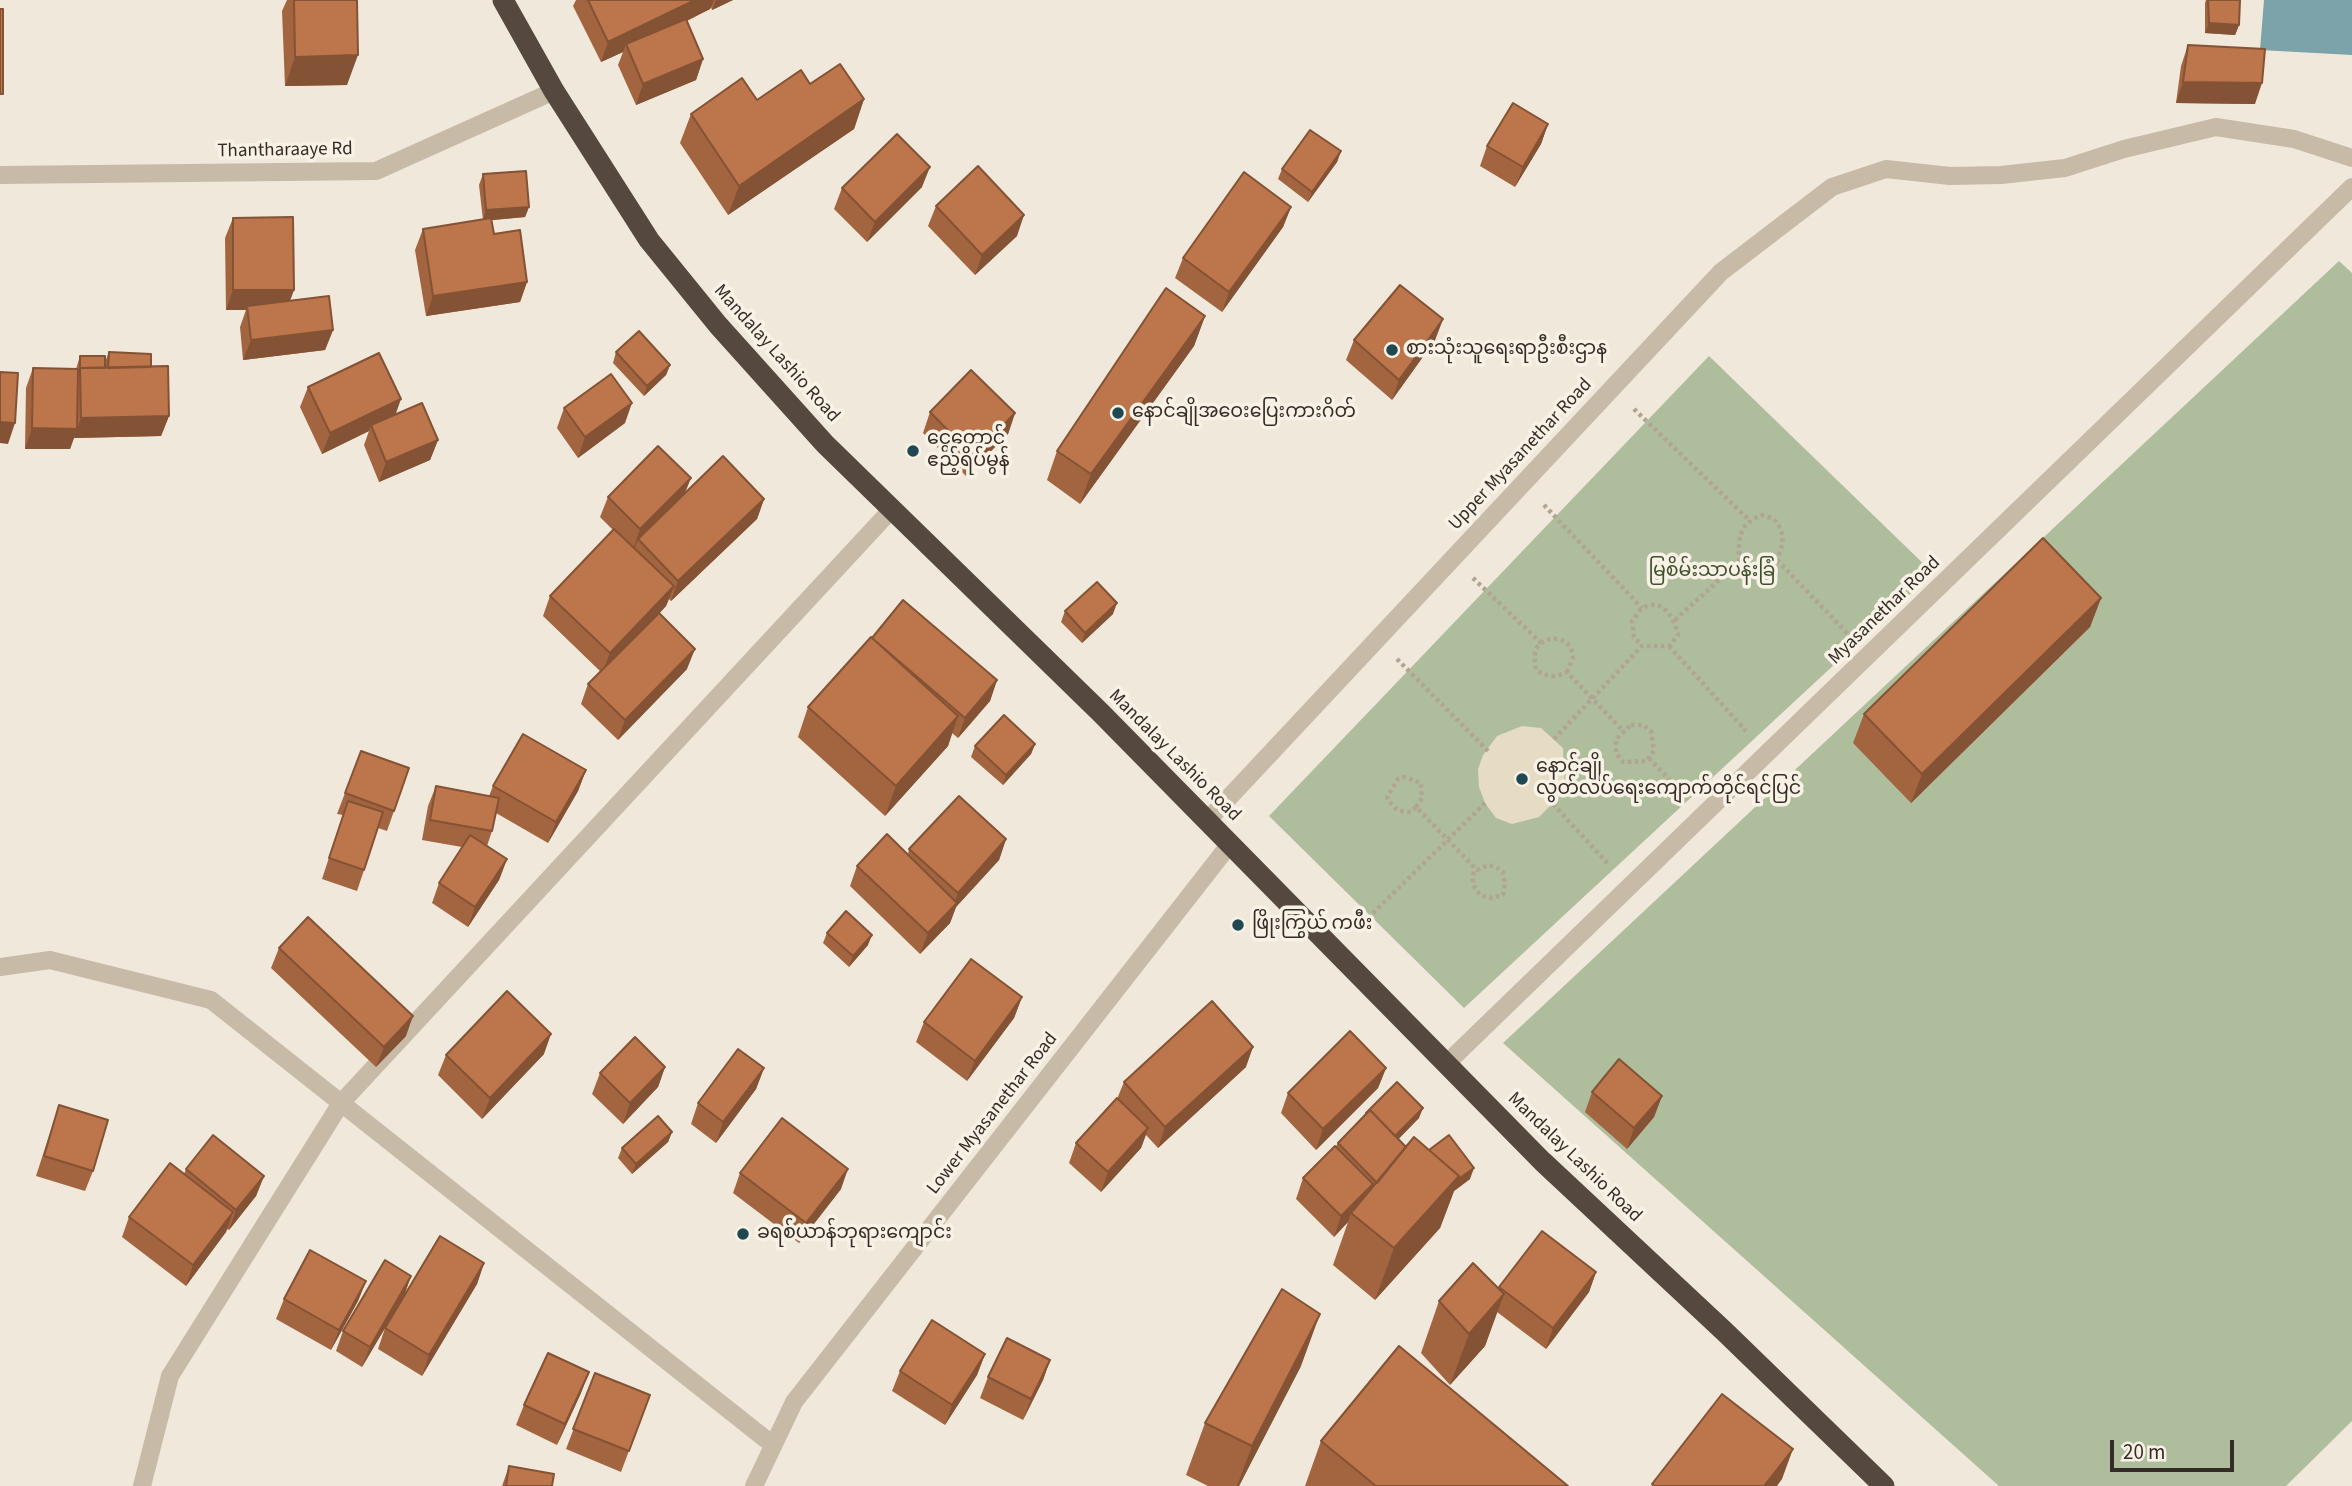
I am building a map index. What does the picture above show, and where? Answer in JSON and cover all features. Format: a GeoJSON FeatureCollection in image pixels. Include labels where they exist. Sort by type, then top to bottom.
{"type":"FeatureCollection","features":[{"type":"Feature","properties":{"kind":"highway","name":"Mandalay Lashio Road"},"geometry":{"type":"LineString","coordinates":[[503,0],[554,90],[649,240],[718,325],[825,444],[1101,713],[1542,1161],[1724,1331],[1884,1486]]}},
{"type":"Feature","properties":{"kind":"street","name":"Thantharaaye Rd"},"geometry":{"type":"LineString","coordinates":[[0,176],[376,171],[554,90]]}},
{"type":"Feature","properties":{"kind":"street","name":"Upper Myasanethar Road"},"geometry":{"type":"LineString","coordinates":[[1207,821],[1721,272],[1832,187],[1886,169],[1950,176],[2001,175],[2065,168],[2124,149],[2216,127],[2294,139],[2352,158]]}},
{"type":"Feature","properties":{"kind":"street","name":"Myasanethar Road"},"geometry":{"type":"LineString","coordinates":[[1446,1064],[2352,187]]}},
{"type":"Feature","properties":{"kind":"street"},"geometry":{"type":"LineString","coordinates":[[142,1486],[170,1376],[341,1103],[892,509]]}},
{"type":"Feature","properties":{"kind":"street","name":"Lower Myasanethar Road"},"geometry":{"type":"LineString","coordinates":[[754,1486],[794,1402],[1230,845]]}},
{"type":"Feature","properties":{"kind":"street"},"geometry":{"type":"LineString","coordinates":[[0,967],[50,960],[211,1000],[774,1445]]}},
{"type":"Feature","properties":{"kind":"path"},"geometry":{"type":"LineString","coordinates":[[1612,388],[1749,520]]}},
{"type":"Feature","properties":{"kind":"path"},"geometry":{"type":"LineString","coordinates":[[1522,482],[1642,608]]}},
{"type":"Feature","properties":{"kind":"path"},"geometry":{"type":"LineString","coordinates":[[1675,620],[1739,562],[1742,529],[1749,520],[1762,515],[1773,519],[1781,533],[1782,548],[1777,561],[1756,569],[1739,562]]}},
{"type":"Feature","properties":{"kind":"path"},"geometry":{"type":"LineString","coordinates":[[1452,559],[1541,643]]}},
{"type":"Feature","properties":{"kind":"path"},"geometry":{"type":"LineString","coordinates":[[1777,561],[1869,655]]}},
{"type":"Feature","properties":{"kind":"path"},"geometry":{"type":"LineString","coordinates":[[1642,646],[1634,637],[1632,621],[1642,608],[1654,604],[1664,608],[1675,620],[1678,635],[1669,646]]}},
{"type":"Feature","properties":{"kind":"path"},"geometry":{"type":"LineString","coordinates":[[1546,639],[1560,639],[1569,645],[1573,658],[1567,672],[1558,677],[1545,676],[1536,670],[1534,655],[1538,645],[1546,639]]}},
{"type":"Feature","properties":{"kind":"path"},"geometry":{"type":"LineString","coordinates":[[1378,640],[1488,751]]}},
{"type":"Feature","properties":{"kind":"path"},"geometry":{"type":"LineString","coordinates":[[1554,739],[1642,646],[1669,646],[1768,755]]}},
{"type":"Feature","properties":{"kind":"path"},"geometry":{"type":"LineString","coordinates":[[1567,672],[1624,732]]}},
{"type":"Feature","properties":{"kind":"path"},"geometry":{"type":"LineString","coordinates":[[1631,725],[1643,725],[1651,731],[1654,750],[1647,761],[1623,762],[1616,752],[1616,739],[1624,732],[1631,725]]}},
{"type":"Feature","properties":{"kind":"path"},"geometry":{"type":"LineString","coordinates":[[1649,758],[1703,816]]}},
{"type":"Feature","properties":{"kind":"path"},"geometry":{"type":"LineString","coordinates":[[1405,777],[1421,783],[1422,799],[1416,807],[1411,812],[1401,812],[1393,808],[1387,797],[1398,779],[1405,777]]}},
{"type":"Feature","properties":{"kind":"path"},"geometry":{"type":"LineString","coordinates":[[1335,951],[1485,803]]}},
{"type":"Feature","properties":{"kind":"path"},"geometry":{"type":"LineString","coordinates":[[1553,804],[1630,887]]}},
{"type":"Feature","properties":{"kind":"path"},"geometry":{"type":"LineString","coordinates":[[1416,807],[1477,870]]}},
{"type":"Feature","properties":{"kind":"path"},"geometry":{"type":"LineString","coordinates":[[1488,864],[1503,872],[1503,895],[1492,898],[1480,895],[1473,885],[1473,874],[1477,870],[1488,864]]}},
{"type":"Feature","properties":{"kind":"green space"},"geometry":{"type":"Polygon","coordinates":[[[2339,261],[2352,273],[2352,1421],[2286,1486],[1999,1486],[1503,1043],[2339,261]]]}},
{"type":"Feature","properties":{"kind":"green space","name":"မြစိမ်းသာပန်းခြံ"},"geometry":{"type":"Polygon","coordinates":[[[1709,356],[1933,573],[1464,1008],[1269,816],[1709,356]]]}},
{"type":"Feature","properties":{"kind":"shaded area","name":"နောင်ချို လွတ်လပ်ရေးကျောက်တိုင်ရင်ပြင်"},"geometry":{"type":"Polygon","coordinates":[[[1522,726],[1541,728],[1563,748],[1565,791],[1539,817],[1512,824],[1496,818],[1485,803],[1479,787],[1478,769],[1483,755],[1497,736],[1522,726]]]}},
{"type":"Feature","properties":{"kind":"water"},"geometry":{"type":"Polygon","coordinates":[[[2264,0],[2352,0],[2352,55],[2260,50],[2264,0]]]}},
{"type":"Feature","properties":{"kind":"building"},"geometry":{"type":"Polygon","coordinates":[[[294,0],[357,0],[358,55],[295,57],[294,0]]]}},
{"type":"Feature","properties":{"kind":"building"},"geometry":{"type":"Polygon","coordinates":[[[588,0],[695,0],[608,42],[588,0]]]}},
{"type":"Feature","properties":{"kind":"building"},"geometry":{"type":"Polygon","coordinates":[[[2208,0],[2240,0],[2239,25],[2209,23],[2208,0]]]}},
{"type":"Feature","properties":{"kind":"building"},"geometry":{"type":"Polygon","coordinates":[[[0,9],[3,9],[3,94],[0,94],[0,9]]]}},
{"type":"Feature","properties":{"kind":"building"},"geometry":{"type":"Polygon","coordinates":[[[686,19],[703,59],[643,84],[626,44],[686,19]]]}},
{"type":"Feature","properties":{"kind":"building"},"geometry":{"type":"Polygon","coordinates":[[[2188,45],[2265,49],[2262,83],[2183,82],[2188,45]]]}},
{"type":"Feature","properties":{"kind":"building"},"geometry":{"type":"Polygon","coordinates":[[[840,64],[864,99],[739,186],[691,114],[742,78],[757,100],[801,70],[810,84],[840,64]]]}},
{"type":"Feature","properties":{"kind":"building"},"geometry":{"type":"Polygon","coordinates":[[[1513,103],[1548,124],[1523,167],[1487,146],[1513,103]]]}},
{"type":"Feature","properties":{"kind":"building"},"geometry":{"type":"Polygon","coordinates":[[[1310,130],[1341,151],[1312,192],[1282,169],[1310,130]]]}},
{"type":"Feature","properties":{"kind":"building"},"geometry":{"type":"Polygon","coordinates":[[[897,134],[930,167],[875,222],[842,188],[897,134]]]}},
{"type":"Feature","properties":{"kind":"building"},"geometry":{"type":"Polygon","coordinates":[[[978,166],[1024,215],[982,255],[936,206],[978,166]]]}},
{"type":"Feature","properties":{"kind":"building"},"geometry":{"type":"Polygon","coordinates":[[[526,171],[529,207],[486,210],[483,174],[526,171]]]}},
{"type":"Feature","properties":{"kind":"building"},"geometry":{"type":"Polygon","coordinates":[[[1244,172],[1291,207],[1229,292],[1183,258],[1244,172]]]}},
{"type":"Feature","properties":{"kind":"building"},"geometry":{"type":"Polygon","coordinates":[[[293,217],[294,290],[233,290],[233,218],[293,217]]]}},
{"type":"Feature","properties":{"kind":"building"},"geometry":{"type":"Polygon","coordinates":[[[491,218],[494,234],[520,230],[527,282],[433,296],[423,229],[491,218]]]}},
{"type":"Feature","properties":{"kind":"building","name":"စားသုံးသူရေးရာဦးစီးဌာန"},"geometry":{"type":"Polygon","coordinates":[[[1400,285],[1443,319],[1399,380],[1354,340],[1400,285]]]}},
{"type":"Feature","properties":{"kind":"building","name":"နောင်ချိုအဝေးပြေးကားဂိတ်"},"geometry":{"type":"Polygon","coordinates":[[[1166,288],[1205,316],[1091,474],[1057,451],[1166,288]]]}},
{"type":"Feature","properties":{"kind":"building"},"geometry":{"type":"Polygon","coordinates":[[[329,296],[333,330],[251,340],[247,306],[329,296]]]}},
{"type":"Feature","properties":{"kind":"building"},"geometry":{"type":"Polygon","coordinates":[[[639,331],[670,365],[647,386],[616,352],[639,331]]]}},
{"type":"Feature","properties":{"kind":"building"},"geometry":{"type":"Polygon","coordinates":[[[109,352],[151,354],[151,367],[108,368],[109,352]]]}},
{"type":"Feature","properties":{"kind":"building"},"geometry":{"type":"Polygon","coordinates":[[[379,353],[401,399],[330,433],[308,387],[379,353]]]}},
{"type":"Feature","properties":{"kind":"building"},"geometry":{"type":"Polygon","coordinates":[[[80,356],[105,356],[105,368],[80,368],[80,356]]]}},
{"type":"Feature","properties":{"kind":"building"},"geometry":{"type":"Polygon","coordinates":[[[168,366],[169,416],[81,418],[80,368],[168,366]]]}},
{"type":"Feature","properties":{"kind":"building"},"geometry":{"type":"Polygon","coordinates":[[[33,368],[78,369],[77,429],[32,428],[33,368]]]}},
{"type":"Feature","properties":{"kind":"building"},"geometry":{"type":"Polygon","coordinates":[[[971,370],[1015,413],[973,456],[930,412],[971,370]]]}},
{"type":"Feature","properties":{"kind":"building"},"geometry":{"type":"Polygon","coordinates":[[[0,372],[18,373],[15,423],[0,422],[0,372]]]}},
{"type":"Feature","properties":{"kind":"building"},"geometry":{"type":"Polygon","coordinates":[[[611,374],[632,403],[585,437],[564,408],[611,374]]]}},
{"type":"Feature","properties":{"kind":"building"},"geometry":{"type":"Polygon","coordinates":[[[422,403],[438,440],[386,462],[371,425],[422,403]]]}},
{"type":"Feature","properties":{"kind":"building"},"geometry":{"type":"Polygon","coordinates":[[[658,446],[691,478],[640,529],[608,497],[658,446]]]}},
{"type":"Feature","properties":{"kind":"building"},"geometry":{"type":"Polygon","coordinates":[[[723,456],[764,499],[678,581],[638,539],[723,456]]]}},
{"type":"Feature","properties":{"kind":"building"},"geometry":{"type":"Polygon","coordinates":[[[614,529],[674,586],[610,653],[550,596],[614,529]]]}},
{"type":"Feature","properties":{"kind":"building"},"geometry":{"type":"Polygon","coordinates":[[[2043,538],[2101,598],[1922,774],[1864,714],[2043,538]]]}},
{"type":"Feature","properties":{"kind":"building"},"geometry":{"type":"Polygon","coordinates":[[[1097,582],[1117,603],[1085,633],[1065,611],[1097,582]]]}},
{"type":"Feature","properties":{"kind":"building"},"geometry":{"type":"Polygon","coordinates":[[[903,600],[997,680],[965,718],[872,638],[903,600]]]}},
{"type":"Feature","properties":{"kind":"building"},"geometry":{"type":"Polygon","coordinates":[[[659,613],[695,649],[625,720],[588,684],[659,613]]]}},
{"type":"Feature","properties":{"kind":"building"},"geometry":{"type":"Polygon","coordinates":[[[871,637],[958,716],[896,786],[808,707],[871,637]]]}},
{"type":"Feature","properties":{"kind":"building"},"geometry":{"type":"Polygon","coordinates":[[[1004,715],[1035,744],[1006,775],[975,746],[1004,715]]]}},
{"type":"Feature","properties":{"kind":"building"},"geometry":{"type":"Polygon","coordinates":[[[523,734],[586,770],[556,822],[493,786],[523,734]]]}},
{"type":"Feature","properties":{"kind":"building"},"geometry":{"type":"Polygon","coordinates":[[[361,751],[409,768],[394,811],[345,793],[361,751]]]}},
{"type":"Feature","properties":{"kind":"building"},"geometry":{"type":"Polygon","coordinates":[[[436,786],[499,798],[492,831],[430,820],[436,786]]]}},
{"type":"Feature","properties":{"kind":"building"},"geometry":{"type":"Polygon","coordinates":[[[959,796],[1006,839],[958,893],[909,849],[959,796]]]}},
{"type":"Feature","properties":{"kind":"building"},"geometry":{"type":"Polygon","coordinates":[[[348,801],[383,812],[364,870],[329,858],[348,801]]]}},
{"type":"Feature","properties":{"kind":"building"},"geometry":{"type":"Polygon","coordinates":[[[887,834],[957,903],[928,933],[857,866],[887,834]]]}},
{"type":"Feature","properties":{"kind":"building"},"geometry":{"type":"Polygon","coordinates":[[[470,835],[507,859],[475,907],[439,883],[470,835]]]}},
{"type":"Feature","properties":{"kind":"building"},"geometry":{"type":"Polygon","coordinates":[[[846,911],[872,935],[853,956],[827,933],[846,911]]]}},
{"type":"Feature","properties":{"kind":"building"},"geometry":{"type":"Polygon","coordinates":[[[308,917],[413,1016],[384,1047],[279,948],[308,917]]]}},
{"type":"Feature","properties":{"kind":"building"},"geometry":{"type":"Polygon","coordinates":[[[971,959],[1022,997],[975,1061],[924,1022],[971,959]]]}},
{"type":"Feature","properties":{"kind":"building"},"geometry":{"type":"Polygon","coordinates":[[[507,991],[551,1034],[490,1098],[446,1055],[507,991]]]}},
{"type":"Feature","properties":{"kind":"building"},"geometry":{"type":"Polygon","coordinates":[[[1212,1001],[1253,1047],[1165,1127],[1124,1082],[1212,1001]]]}},
{"type":"Feature","properties":{"kind":"building"},"geometry":{"type":"Polygon","coordinates":[[[1350,1031],[1386,1068],[1323,1129],[1288,1093],[1350,1031]]]}},
{"type":"Feature","properties":{"kind":"building"},"geometry":{"type":"Polygon","coordinates":[[[635,1037],[665,1067],[630,1103],[600,1073],[635,1037]]]}},
{"type":"Feature","properties":{"kind":"building"},"geometry":{"type":"Polygon","coordinates":[[[738,1049],[764,1068],[723,1122],[698,1103],[738,1049]]]}},
{"type":"Feature","properties":{"kind":"building"},"geometry":{"type":"Polygon","coordinates":[[[1619,1059],[1662,1096],[1634,1128],[1592,1092],[1619,1059]]]}},
{"type":"Feature","properties":{"kind":"building"},"geometry":{"type":"Polygon","coordinates":[[[1397,1082],[1423,1108],[1395,1136],[1370,1110],[1366,1113],[1397,1082]]]}},
{"type":"Feature","properties":{"kind":"building"},"geometry":{"type":"Polygon","coordinates":[[[1117,1098],[1148,1128],[1108,1172],[1076,1143],[1117,1098]]]}},
{"type":"Feature","properties":{"kind":"building"},"geometry":{"type":"Polygon","coordinates":[[[59,1105],[108,1120],[93,1171],[44,1156],[59,1105]]]}},
{"type":"Feature","properties":{"kind":"building"},"geometry":{"type":"Polygon","coordinates":[[[1370,1110],[1406,1147],[1377,1183],[1338,1143],[1370,1110]]]}},
{"type":"Feature","properties":{"kind":"building"},"geometry":{"type":"Polygon","coordinates":[[[658,1116],[672,1132],[636,1164],[622,1148],[658,1116]]]}},
{"type":"Feature","properties":{"kind":"building"},"geometry":{"type":"Polygon","coordinates":[[[782,1118],[848,1169],[806,1223],[740,1173],[782,1118]]]}},
{"type":"Feature","properties":{"kind":"building"},"geometry":{"type":"Polygon","coordinates":[[[213,1135],[264,1176],[236,1210],[186,1169],[213,1135]]]}},
{"type":"Feature","properties":{"kind":"building"},"geometry":{"type":"Polygon","coordinates":[[[1449,1135],[1474,1168],[1457,1180],[1459,1176],[1429,1150],[1449,1135]]]}},
{"type":"Feature","properties":{"kind":"building"},"geometry":{"type":"Polygon","coordinates":[[[1414,1137],[1459,1176],[1394,1248],[1351,1213],[1414,1137]]]}},
{"type":"Feature","properties":{"kind":"building"},"geometry":{"type":"Polygon","coordinates":[[[1335,1146],[1373,1184],[1341,1216],[1303,1178],[1335,1146]]]}},
{"type":"Feature","properties":{"kind":"building"},"geometry":{"type":"Polygon","coordinates":[[[170,1163],[233,1212],[193,1265],[129,1217],[170,1163]]]}},
{"type":"Feature","properties":{"kind":"building"},"geometry":{"type":"Polygon","coordinates":[[[1542,1231],[1596,1272],[1553,1328],[1499,1287],[1542,1231]]]}},
{"type":"Feature","properties":{"kind":"building"},"geometry":{"type":"Polygon","coordinates":[[[440,1236],[484,1263],[429,1355],[385,1328],[440,1236]]]}},
{"type":"Feature","properties":{"kind":"building"},"geometry":{"type":"Polygon","coordinates":[[[310,1250],[366,1281],[339,1330],[284,1299],[310,1250]]]}},
{"type":"Feature","properties":{"kind":"building"},"geometry":{"type":"Polygon","coordinates":[[[385,1260],[411,1276],[370,1347],[343,1331],[385,1260]]]}},
{"type":"Feature","properties":{"kind":"building"},"geometry":{"type":"Polygon","coordinates":[[[1473,1263],[1504,1294],[1469,1334],[1439,1301],[1473,1263]]]}},
{"type":"Feature","properties":{"kind":"building"},"geometry":{"type":"Polygon","coordinates":[[[1282,1289],[1320,1314],[1252,1446],[1205,1423],[1282,1289]]]}},
{"type":"Feature","properties":{"kind":"building"},"geometry":{"type":"Polygon","coordinates":[[[932,1320],[985,1354],[952,1405],[900,1371],[932,1320]]]}},
{"type":"Feature","properties":{"kind":"building"},"geometry":{"type":"Polygon","coordinates":[[[1007,1338],[1050,1360],[1031,1399],[988,1377],[1007,1338]]]}},
{"type":"Feature","properties":{"kind":"building"},"geometry":{"type":"Polygon","coordinates":[[[1399,1346],[1568,1486],[1376,1486],[1321,1441],[1399,1346]]]}},
{"type":"Feature","properties":{"kind":"building"},"geometry":{"type":"Polygon","coordinates":[[[548,1353],[589,1372],[565,1424],[524,1405],[548,1353]]]}},
{"type":"Feature","properties":{"kind":"building"},"geometry":{"type":"Polygon","coordinates":[[[595,1373],[650,1395],[629,1451],[573,1429],[595,1373]]]}},
{"type":"Feature","properties":{"kind":"building"},"geometry":{"type":"Polygon","coordinates":[[[1722,1394],[1793,1449],[1764,1486],[1654,1486],[1652,1484],[1722,1394]]]}},
{"type":"Feature","properties":{"kind":"building"},"geometry":{"type":"Polygon","coordinates":[[[509,1466],[554,1474],[552,1486],[506,1486],[509,1466]]]}},
{"type":"Feature","properties":{"kind":"place","name":"စားသုံးသူရေးရာဦးစီးဌာန"},"geometry":{"type":"Point","coordinates":[1392,350]}},
{"type":"Feature","properties":{"kind":"place","name":"နောင်ချိုအဝေးပြေးကားဂိတ်"},"geometry":{"type":"Point","coordinates":[1118,413]}},
{"type":"Feature","properties":{"kind":"place","name":"ငွေတောင် ဧည့်ရိပ်မွန်"},"geometry":{"type":"Point","coordinates":[913,451]}},
{"type":"Feature","properties":{"kind":"place","name":"နောင်ချို လွတ်လပ်ရေးကျောက်တိုင်ရင်ပြင်"},"geometry":{"type":"Point","coordinates":[1522,779]}},
{"type":"Feature","properties":{"kind":"place","name":"ဖြိုးကြွယ် ကဖီး"},"geometry":{"type":"Point","coordinates":[1238,925]}},
{"type":"Feature","properties":{"kind":"place","name":"ခရစ်ယာန်ဘုရားကျောင်း"},"geometry":{"type":"Point","coordinates":[743,1234]}}]}
